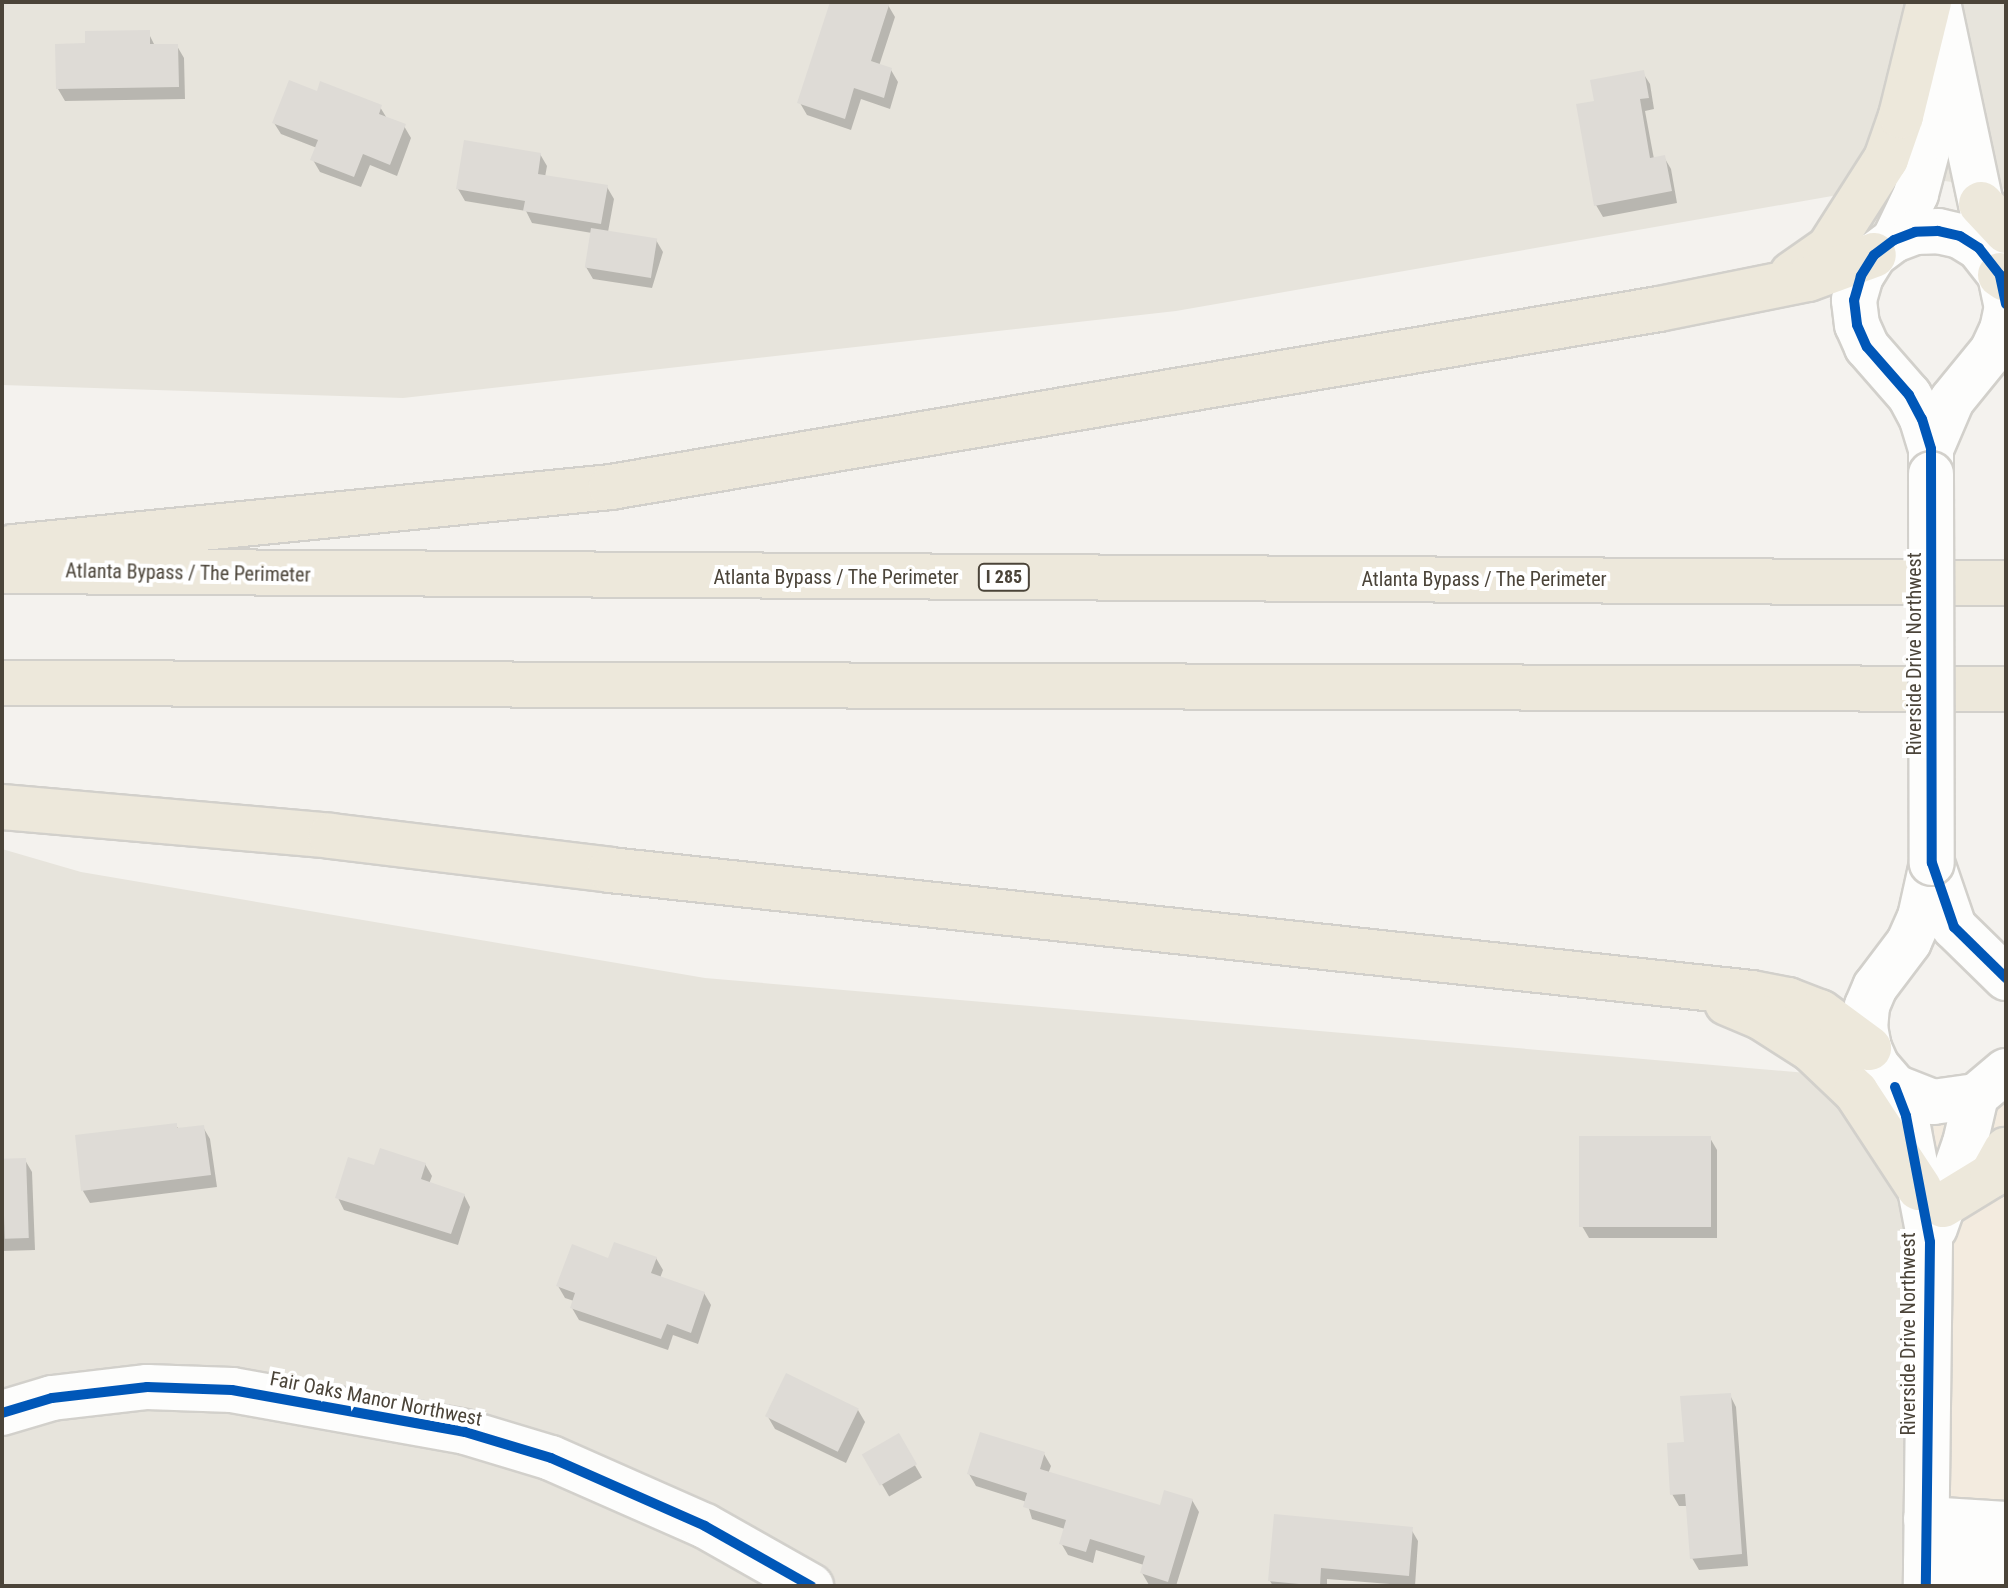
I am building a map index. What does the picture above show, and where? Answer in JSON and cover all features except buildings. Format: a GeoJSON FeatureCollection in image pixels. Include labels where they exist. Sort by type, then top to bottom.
{"type":"FeatureCollection","features":[{"type":"Feature","properties":{"kind":"highway"},"geometry":{"type":"LineString","coordinates":[[1775,285],[1829,248],[1886,159],[1933,2]]}},
{"type":"Feature","properties":{"kind":"highway"},"geometry":{"type":"LineString","coordinates":[[2,549],[611,487],[1659,309],[1808,279],[1884,248]]}},
{"type":"Feature","properties":{"kind":"highway","name":"Atlanta Bypass / The Perimeter"},"geometry":{"type":"LineString","coordinates":[[2,571],[2006,583]]}},
{"type":"Feature","properties":{"kind":"highway"},"geometry":{"type":"LineString","coordinates":[[2,683],[2006,689]]}},
{"type":"Feature","properties":{"kind":"highway"},"geometry":{"type":"LineString","coordinates":[[2,807],[331,836],[640,874],[1684,985],[1788,1000],[1820,1012],[1869,1048]]}},
{"type":"Feature","properties":{"kind":"highway"},"geometry":{"type":"LineString","coordinates":[[1684,985],[1762,1018],[1812,1050],[1856,1092],[1931,1211],[1992,1175],[2006,1150]]}},
{"type":"Feature","properties":{"kind":"street"},"geometry":{"type":"LineString","coordinates":[[1884,248],[1916,194],[1931,137],[1933,2]]}},
{"type":"Feature","properties":{"kind":"street"},"geometry":{"type":"LineString","coordinates":[[1933,2],[2000,267]]}},
{"type":"Feature","properties":{"kind":"street"},"geometry":{"type":"LineString","coordinates":[[1884,248],[1915,232],[1938,231],[1960,236],[2000,267]]}},
{"type":"Feature","properties":{"kind":"street","name":"Riverside Drive Northwest"},"geometry":{"type":"LineString","coordinates":[[1884,248],[1861,276],[1855,312],[1867,347],[1909,395],[1931,462],[1932,863],[1915,930],[1875,987],[1867,1006],[1865,1027],[1877,1066],[1895,1087],[1906,1116],[1931,1211],[1926,1574]]}},
{"type":"Feature","properties":{"kind":"street","name":"Riverside Drive Northwest"},"geometry":{"type":"LineString","coordinates":[[1931,462],[1952,400],[1992,351],[2002,330],[2000,267]]}},
{"type":"Feature","properties":{"kind":"street","name":"Riverside Drive Northwest"},"geometry":{"type":"LineString","coordinates":[[1932,863],[1954,927],[2006,978]]}},
{"type":"Feature","properties":{"kind":"street"},"geometry":{"type":"LineString","coordinates":[[1895,1087],[1933,1102],[1991,1083]]}},
{"type":"Feature","properties":{"kind":"street","name":"Riverside Drive Northwest"},"geometry":{"type":"LineString","coordinates":[[1931,1211],[1991,1083]]}},
{"type":"Feature","properties":{"kind":"street","name":"Fair Oaks Manor Northwest"},"geometry":{"type":"LineString","coordinates":[[2,1413],[52,1398],[147,1387],[232,1390],[465,1432],[551,1458],[705,1526],[811,1586]]}},
{"type":"Feature","properties":{"kind":"street"},"geometry":{"type":"LineString","coordinates":[[1926,1519],[2006,1524]]}},
{"type":"Feature","properties":{"kind":"street"},"geometry":{"type":"LineString","coordinates":[[1926,1574],[2006,1567]]}},
{"type":"Feature","properties":{"kind":"shaded area"},"geometry":{"type":"Polygon","coordinates":[[[2,2],[2006,2],[2006,189],[1929,179],[1176,311],[403,398],[2,385],[2,2]]]}},
{"type":"Feature","properties":{"kind":"shaded area"},"geometry":{"type":"Polygon","coordinates":[[[2,849],[81,872],[705,978],[1911,1082],[1957,1076],[1933,1104],[1952,1586],[2,1586],[2,849]]]}},
{"type":"Feature","properties":{"kind":"shaded area"},"geometry":{"type":"Polygon","coordinates":[[[2006,1067],[2006,1586],[1952,1586],[1933,1102],[1957,1076],[2006,1067]]]}},
{"type":"Feature","properties":{"kind":"cycle path"},"geometry":{"type":"LineString","coordinates":[[2006,304],[2000,275],[1979,248],[1960,236],[1938,231],[1915,232],[1894,240],[1874,255],[1861,276],[1854,300],[1857,325],[1867,347],[1909,395],[1922,419],[1931,449],[1932,863],[1954,927],[2006,978]]}},
{"type":"Feature","properties":{"kind":"cycle path"},"geometry":{"type":"LineString","coordinates":[[1895,1087],[1906,1116],[1930,1242],[1926,1586]]}},
{"type":"Feature","properties":{"kind":"cycle path"},"geometry":{"type":"LineString","coordinates":[[2,1413],[52,1398],[147,1387],[232,1390],[465,1432],[551,1458],[705,1526],[811,1586]]}}]}
